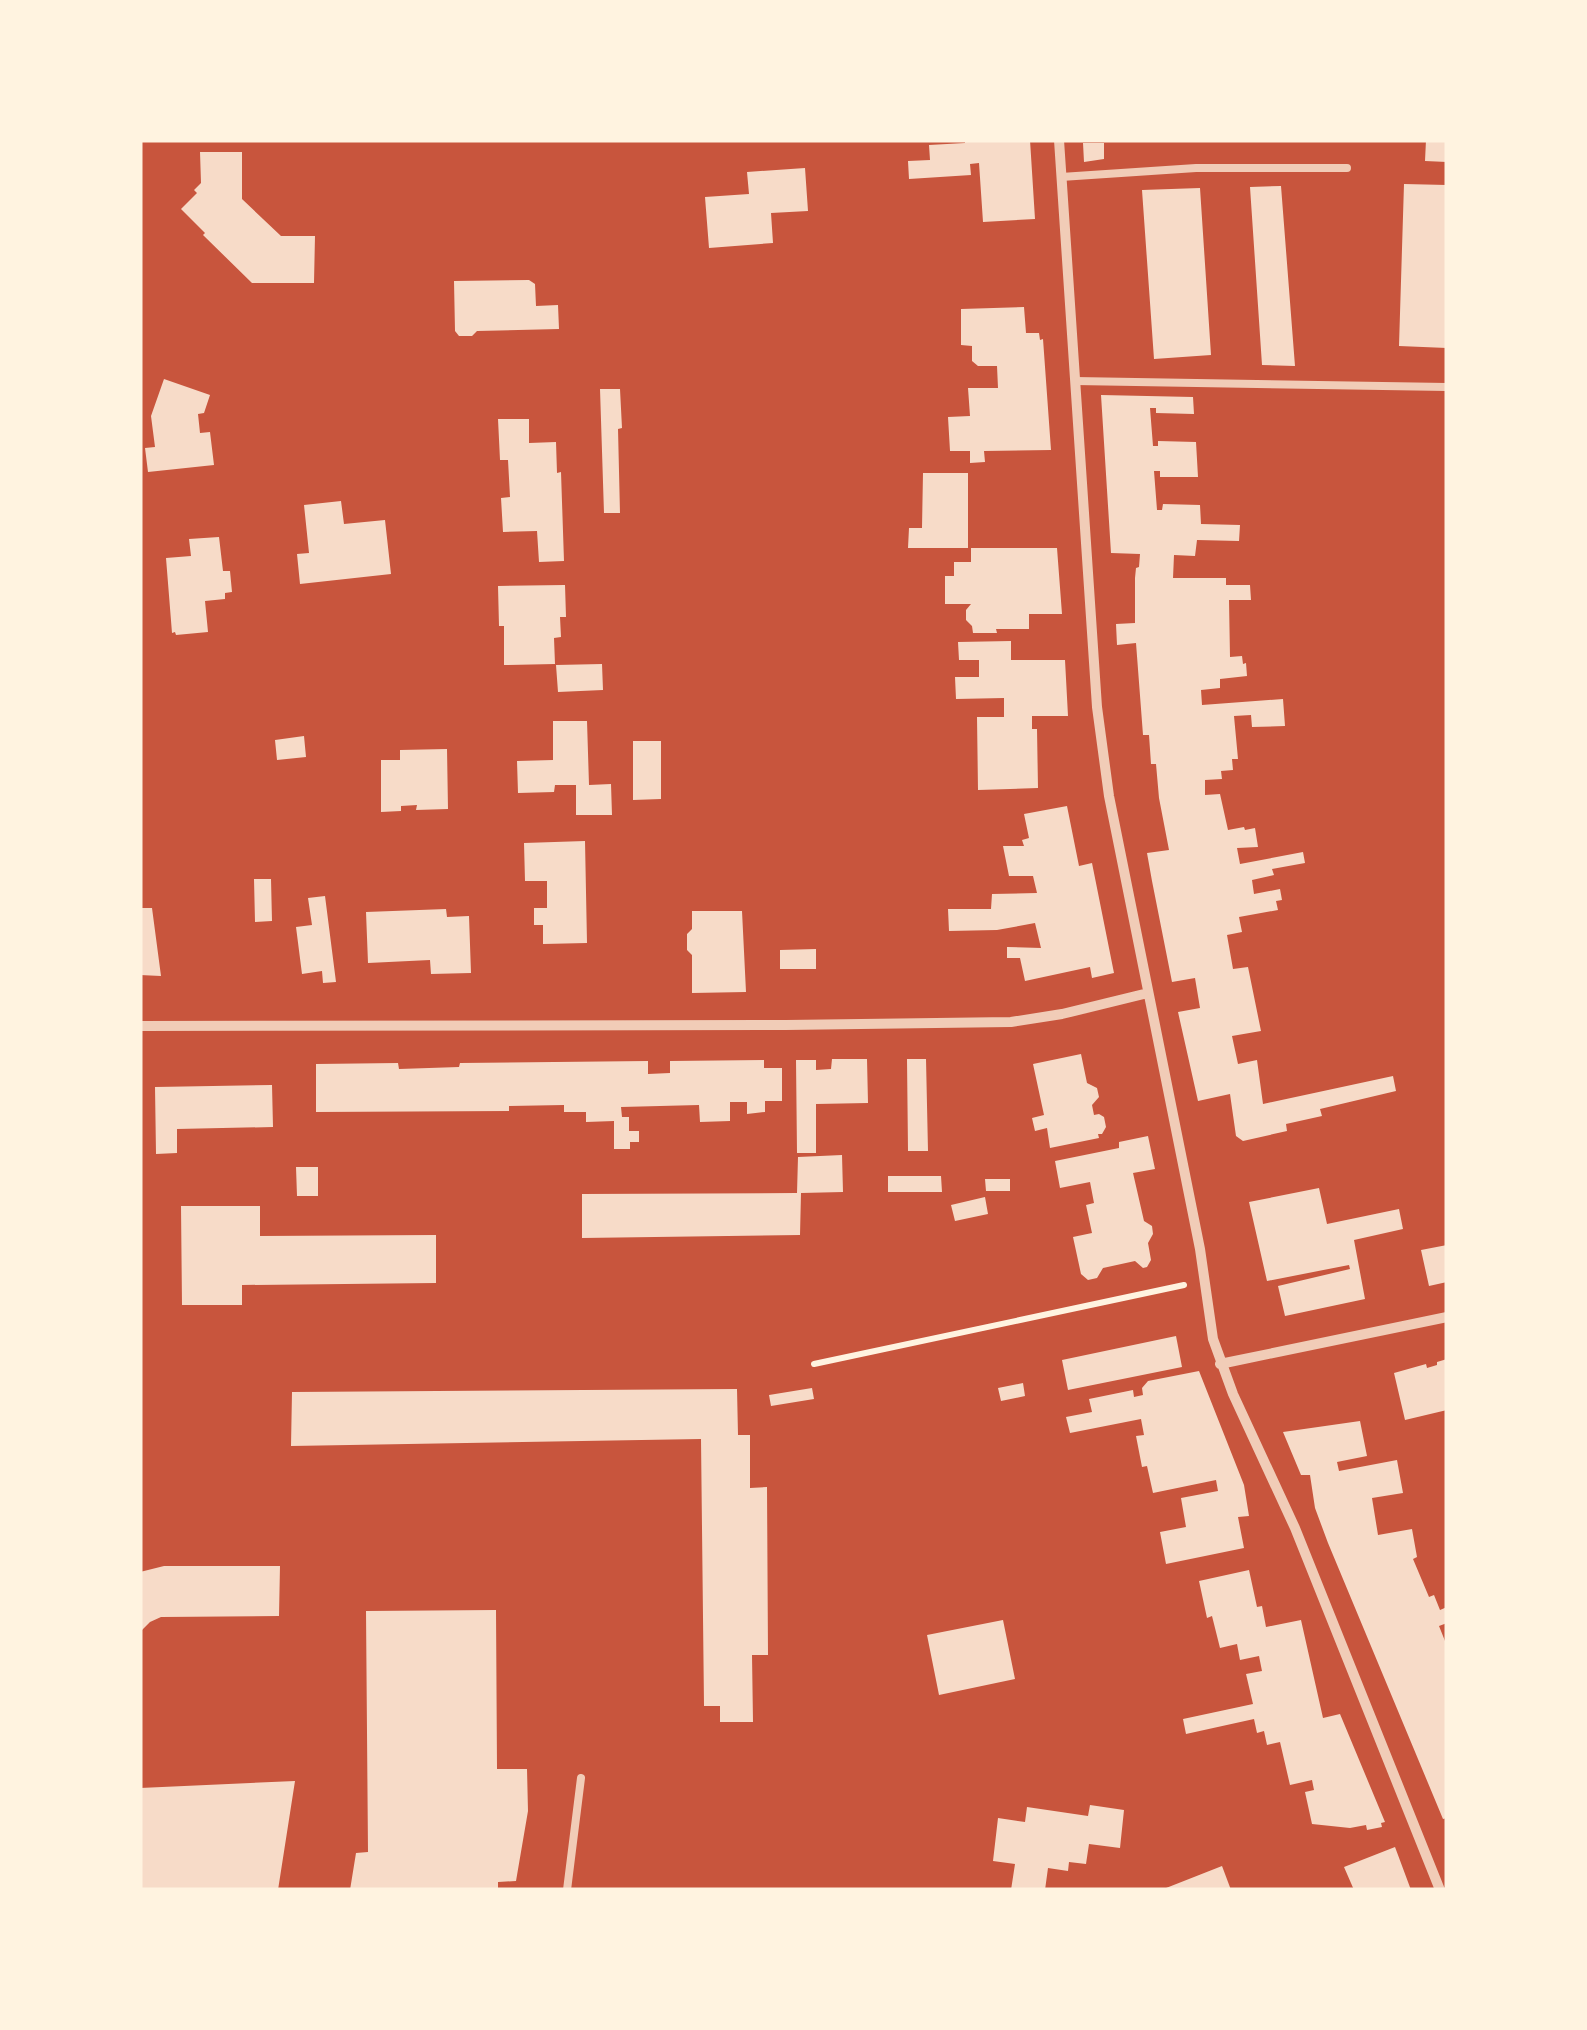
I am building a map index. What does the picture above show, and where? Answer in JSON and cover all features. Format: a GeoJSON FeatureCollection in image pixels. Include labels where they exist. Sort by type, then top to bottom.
{"type":"FeatureCollection","features":[{"type":"Feature","properties":{"kind":"street"},"geometry":{"type":"LineString","coordinates":[[1059,140],[1098,722],[1109,796],[1200,1248],[1213,1339],[1220,1364],[1295,1528],[1440,1890]]}},
{"type":"Feature","properties":{"kind":"street"},"geometry":{"type":"LineString","coordinates":[[140,1026],[1011,1022],[1062,1014],[1148,992]]}},
{"type":"Feature","properties":{"kind":"street"},"geometry":{"type":"LineString","coordinates":[[1220,1364],[1447,1317]]}},
{"type":"Feature","properties":{"kind":"lane"},"geometry":{"type":"LineString","coordinates":[[1061,177],[1196,168],[1347,168]]}},
{"type":"Feature","properties":{"kind":"lane"},"geometry":{"type":"LineString","coordinates":[[1075,381],[1447,387]]}},
{"type":"Feature","properties":{"kind":"lane"},"geometry":{"type":"LineString","coordinates":[[567,1890],[582,1778]]}},
{"type":"Feature","properties":{"kind":"path"},"geometry":{"type":"LineString","coordinates":[[814,1364],[1204,1280]]}},
{"type":"Feature","properties":{"kind":"building"},"geometry":{"type":"Polygon","coordinates":[[[965,140],[1030,140],[1035,219],[983,222],[979,163],[970,164],[971,175],[909,179],[908,161],[930,160],[929,145],[965,140]]]}},
{"type":"Feature","properties":{"kind":"building"},"geometry":{"type":"Polygon","coordinates":[[[1426,140],[1447,140],[1447,162],[1425,161],[1426,140]]]}},
{"type":"Feature","properties":{"kind":"building"},"geometry":{"type":"Polygon","coordinates":[[[1083,143],[1104,143],[1104,159],[1084,162],[1083,143]]]}},
{"type":"Feature","properties":{"kind":"building"},"geometry":{"type":"Polygon","coordinates":[[[200,152],[242,152],[242,199],[281,236],[315,236],[314,283],[252,283],[203,235],[181,209],[201,183],[200,152]]]}},
{"type":"Feature","properties":{"kind":"building"},"geometry":{"type":"Polygon","coordinates":[[[805,168],[808,211],[771,213],[773,243],[709,248],[705,197],[749,194],[747,172],[805,168]]]}},
{"type":"Feature","properties":{"kind":"building"},"geometry":{"type":"Polygon","coordinates":[[[1404,184],[1447,185],[1447,348],[1399,346],[1404,184]]]}},
{"type":"Feature","properties":{"kind":"building"},"geometry":{"type":"Polygon","coordinates":[[[1281,186],[1295,366],[1262,365],[1250,187],[1281,186]]]}},
{"type":"Feature","properties":{"kind":"building"},"geometry":{"type":"Polygon","coordinates":[[[1200,188],[1211,355],[1154,359],[1142,190],[1200,188]]]}},
{"type":"Feature","properties":{"kind":"building"},"geometry":{"type":"Polygon","coordinates":[[[529,280],[535,284],[536,306],[558,305],[559,329],[477,331],[472,336],[459,336],[455,331],[454,281],[529,280]]]}},
{"type":"Feature","properties":{"kind":"building"},"geometry":{"type":"Polygon","coordinates":[[[1024,307],[1026,333],[1039,333],[1040,340],[1043,339],[1051,450],[984,451],[985,462],[970,463],[970,451],[950,451],[948,417],[970,416],[968,388],[998,388],[997,366],[978,366],[972,361],[972,346],[961,345],[961,309],[1024,307]]]}},
{"type":"Feature","properties":{"kind":"building"},"geometry":{"type":"Polygon","coordinates":[[[164,379],[210,395],[204,413],[198,414],[200,433],[210,432],[214,465],[148,472],[145,448],[155,447],[151,416],[164,379]]]}},
{"type":"Feature","properties":{"kind":"building"},"geometry":{"type":"Polygon","coordinates":[[[600,389],[620,389],[620,513],[604,513],[600,389]]]}},
{"type":"Feature","properties":{"kind":"building"},"geometry":{"type":"Polygon","coordinates":[[[1101,395],[1193,397],[1194,414],[1156,413],[1156,408],[1150,408],[1153,446],[1158,446],[1158,441],[1196,442],[1198,477],[1160,477],[1160,471],[1154,471],[1157,510],[1162,510],[1163,504],[1200,505],[1201,524],[1240,525],[1239,541],[1197,540],[1195,556],[1174,555],[1173,578],[1226,578],[1226,585],[1250,585],[1251,600],[1229,600],[1230,657],[1242,656],[1247,676],[1220,679],[1220,688],[1201,690],[1202,705],[1283,699],[1285,726],[1252,727],[1251,715],[1234,716],[1238,759],[1232,759],[1233,770],[1221,771],[1222,779],[1205,780],[1205,795],[1220,794],[1228,830],[1255,828],[1258,847],[1237,848],[1240,864],[1303,852],[1305,863],[1272,869],[1274,875],[1252,880],[1254,894],[1280,889],[1282,900],[1276,901],[1278,910],[1239,917],[1242,932],[1227,935],[1233,969],[1248,967],[1261,1031],[1232,1036],[1238,1064],[1257,1060],[1263,1104],[1393,1076],[1396,1091],[1320,1109],[1322,1116],[1286,1124],[1287,1131],[1243,1141],[1236,1136],[1230,1094],[1198,1101],[1178,1012],[1200,1008],[1195,978],[1172,982],[1152,881],[1147,853],[1169,850],[1156,764],[1151,764],[1149,735],[1143,735],[1136,643],[1117,645],[1116,624],[1135,623],[1135,578],[1140,554],[1111,553],[1101,395]]]}},
{"type":"Feature","properties":{"kind":"building"},"geometry":{"type":"Polygon","coordinates":[[[498,419],[529,419],[529,443],[556,442],[564,561],[539,562],[537,531],[503,532],[501,498],[510,497],[508,460],[500,460],[498,419]]]}},
{"type":"Feature","properties":{"kind":"building"},"geometry":{"type":"Polygon","coordinates":[[[923,473],[968,473],[968,548],[908,548],[909,528],[922,528],[923,473]]]}},
{"type":"Feature","properties":{"kind":"building"},"geometry":{"type":"Polygon","coordinates":[[[341,501],[344,524],[385,520],[391,574],[300,584],[297,554],[309,553],[304,505],[341,501]]]}},
{"type":"Feature","properties":{"kind":"building"},"geometry":{"type":"Polygon","coordinates":[[[219,537],[223,571],[230,571],[232,592],[225,593],[225,599],[205,601],[208,632],[176,635],[172,633],[166,558],[191,556],[189,539],[219,537]]]}},
{"type":"Feature","properties":{"kind":"building"},"geometry":{"type":"Polygon","coordinates":[[[971,548],[1057,548],[1062,614],[1029,614],[1029,629],[973,633],[966,620],[971,604],[945,604],[945,576],[954,576],[954,562],[971,562],[971,548]]]}},
{"type":"Feature","properties":{"kind":"building"},"geometry":{"type":"Polygon","coordinates":[[[565,585],[566,617],[560,617],[561,637],[554,638],[555,664],[504,665],[498,586],[565,585]]]}},
{"type":"Feature","properties":{"kind":"building"},"geometry":{"type":"Polygon","coordinates":[[[1011,641],[1011,660],[1065,660],[1068,716],[1032,716],[1032,729],[1037,729],[1038,788],[978,790],[977,717],[1004,717],[1004,698],[956,699],[955,677],[979,677],[979,660],[959,660],[958,642],[1011,641]]]}},
{"type":"Feature","properties":{"kind":"building"},"geometry":{"type":"Polygon","coordinates":[[[602,664],[603,690],[558,692],[556,665],[602,664]]]}},
{"type":"Feature","properties":{"kind":"building"},"geometry":{"type":"Polygon","coordinates":[[[553,721],[587,721],[589,785],[611,784],[612,815],[576,815],[576,785],[555,785],[554,792],[518,793],[517,761],[553,760],[553,721]]]}},
{"type":"Feature","properties":{"kind":"building"},"geometry":{"type":"Polygon","coordinates":[[[304,736],[306,757],[277,760],[275,740],[304,736]]]}},
{"type":"Feature","properties":{"kind":"building"},"geometry":{"type":"Polygon","coordinates":[[[633,741],[661,741],[661,799],[633,800],[633,741]]]}},
{"type":"Feature","properties":{"kind":"building"},"geometry":{"type":"Polygon","coordinates":[[[447,749],[448,809],[416,810],[417,805],[381,812],[381,760],[400,760],[400,750],[447,749]]]}},
{"type":"Feature","properties":{"kind":"building"},"geometry":{"type":"Polygon","coordinates":[[[1067,806],[1079,866],[1092,863],[1114,973],[1092,978],[1090,967],[1025,981],[1020,958],[1007,958],[1007,947],[1041,948],[1035,923],[997,930],[949,931],[948,909],[991,909],[992,894],[1037,893],[1033,876],[1009,876],[1003,846],[1024,846],[1022,840],[1029,838],[1024,814],[1067,806]]]}},
{"type":"Feature","properties":{"kind":"building"},"geometry":{"type":"Polygon","coordinates":[[[585,841],[587,943],[543,944],[543,925],[534,925],[534,908],[547,908],[547,881],[525,881],[524,843],[585,841]]]}},
{"type":"Feature","properties":{"kind":"building"},"geometry":{"type":"Polygon","coordinates":[[[254,879],[271,879],[272,921],[255,922],[254,879]]]}},
{"type":"Feature","properties":{"kind":"building"},"geometry":{"type":"Polygon","coordinates":[[[325,896],[336,982],[323,983],[322,971],[302,974],[296,927],[312,925],[308,898],[325,896]]]}},
{"type":"Feature","properties":{"kind":"building"},"geometry":{"type":"Polygon","coordinates":[[[140,908],[152,908],[161,976],[140,975],[140,908]]]}},
{"type":"Feature","properties":{"kind":"building"},"geometry":{"type":"Polygon","coordinates":[[[446,909],[447,917],[469,916],[471,973],[431,974],[430,960],[368,963],[366,912],[446,909]]]}},
{"type":"Feature","properties":{"kind":"building"},"geometry":{"type":"Polygon","coordinates":[[[692,911],[742,911],[746,992],[692,993],[692,955],[687,950],[687,934],[692,929],[692,911]]]}},
{"type":"Feature","properties":{"kind":"building"},"geometry":{"type":"Polygon","coordinates":[[[816,949],[816,969],[780,969],[780,950],[816,949]]]}},
{"type":"Feature","properties":{"kind":"building"},"geometry":{"type":"Polygon","coordinates":[[[1081,1054],[1087,1083],[1097,1088],[1099,1097],[1092,1105],[1094,1115],[1104,1117],[1106,1127],[1099,1138],[1050,1148],[1047,1128],[1035,1131],[1032,1118],[1044,1115],[1033,1064],[1081,1054]]]}},
{"type":"Feature","properties":{"kind":"building"},"geometry":{"type":"Polygon","coordinates":[[[832,1059],[867,1059],[868,1103],[816,1104],[816,1153],[797,1153],[796,1060],[816,1060],[816,1070],[831,1069],[832,1059]]]}},
{"type":"Feature","properties":{"kind":"building"},"geometry":{"type":"Polygon","coordinates":[[[907,1059],[926,1059],[928,1151],[908,1151],[907,1059]]]}},
{"type":"Feature","properties":{"kind":"building"},"geometry":{"type":"Polygon","coordinates":[[[764,1060],[764,1068],[782,1068],[782,1101],[765,1101],[765,1112],[747,1114],[747,1102],[730,1102],[730,1121],[700,1122],[699,1105],[621,1107],[622,1117],[629,1117],[629,1131],[639,1131],[639,1142],[630,1142],[630,1149],[614,1149],[614,1121],[586,1122],[586,1112],[564,1112],[564,1105],[509,1106],[509,1111],[316,1112],[316,1064],[398,1063],[399,1069],[459,1067],[460,1063],[648,1061],[648,1074],[670,1073],[670,1061],[764,1060]]]}},
{"type":"Feature","properties":{"kind":"building"},"geometry":{"type":"Polygon","coordinates":[[[272,1085],[273,1127],[177,1129],[177,1153],[156,1154],[155,1087],[272,1085]]]}},
{"type":"Feature","properties":{"kind":"building"},"geometry":{"type":"Polygon","coordinates":[[[1148,1136],[1155,1169],[1133,1173],[1144,1221],[1152,1226],[1148,1243],[1151,1260],[1143,1268],[1135,1261],[1103,1268],[1097,1278],[1088,1280],[1081,1274],[1073,1237],[1092,1233],[1086,1205],[1094,1203],[1090,1182],[1060,1188],[1055,1161],[1119,1148],[1119,1142],[1148,1136]]]}},
{"type":"Feature","properties":{"kind":"building"},"geometry":{"type":"Polygon","coordinates":[[[842,1155],[843,1192],[801,1193],[800,1235],[582,1238],[582,1194],[797,1193],[798,1157],[842,1155]]]}},
{"type":"Feature","properties":{"kind":"building"},"geometry":{"type":"Polygon","coordinates":[[[296,1167],[318,1167],[318,1196],[297,1196],[296,1167]]]}},
{"type":"Feature","properties":{"kind":"building"},"geometry":{"type":"Polygon","coordinates":[[[888,1176],[941,1176],[942,1192],[888,1192],[888,1176]]]}},
{"type":"Feature","properties":{"kind":"building"},"geometry":{"type":"Polygon","coordinates":[[[985,1179],[1010,1179],[1010,1191],[986,1191],[985,1179]]]}},
{"type":"Feature","properties":{"kind":"building"},"geometry":{"type":"Polygon","coordinates":[[[1319,1188],[1327,1224],[1399,1209],[1403,1229],[1354,1240],[1365,1299],[1285,1316],[1278,1286],[1350,1269],[1349,1265],[1267,1281],[1249,1202],[1319,1188]]]}},
{"type":"Feature","properties":{"kind":"building"},"geometry":{"type":"Polygon","coordinates":[[[985,1197],[988,1214],[955,1221],[951,1205],[985,1197]]]}},
{"type":"Feature","properties":{"kind":"building"},"geometry":{"type":"Polygon","coordinates":[[[181,1206],[260,1206],[260,1236],[436,1235],[436,1283],[242,1285],[242,1305],[182,1305],[181,1206]]]}},
{"type":"Feature","properties":{"kind":"building"},"geometry":{"type":"Polygon","coordinates":[[[1447,1245],[1447,1282],[1429,1286],[1421,1250],[1447,1245]]]}},
{"type":"Feature","properties":{"kind":"building"},"geometry":{"type":"Polygon","coordinates":[[[1176,1336],[1182,1367],[1068,1390],[1062,1360],[1176,1336]]]}},
{"type":"Feature","properties":{"kind":"building"},"geometry":{"type":"Polygon","coordinates":[[[1447,1359],[1447,1410],[1405,1420],[1394,1373],[1426,1364],[1427,1368],[1447,1359]]]}},
{"type":"Feature","properties":{"kind":"building"},"geometry":{"type":"Polygon","coordinates":[[[1199,1371],[1244,1485],[1249,1516],[1238,1517],[1244,1548],[1166,1564],[1160,1532],[1186,1527],[1181,1498],[1218,1491],[1216,1480],[1153,1493],[1147,1466],[1142,1467],[1136,1436],[1144,1435],[1141,1419],[1070,1433],[1066,1417],[1092,1412],[1089,1399],[1133,1390],[1134,1397],[1143,1395],[1142,1388],[1148,1381],[1199,1371]]]}},
{"type":"Feature","properties":{"kind":"building"},"geometry":{"type":"Polygon","coordinates":[[[1023,1383],[1025,1396],[1001,1401],[998,1388],[1023,1383]]]}},
{"type":"Feature","properties":{"kind":"building"},"geometry":{"type":"Polygon","coordinates":[[[812,1388],[814,1399],[771,1406],[769,1395],[812,1388]]]}},
{"type":"Feature","properties":{"kind":"building"},"geometry":{"type":"Polygon","coordinates":[[[737,1389],[738,1435],[750,1435],[750,1488],[767,1487],[768,1655],[752,1655],[753,1722],[720,1722],[720,1706],[704,1706],[701,1439],[291,1446],[292,1392],[737,1389]]]}},
{"type":"Feature","properties":{"kind":"building"},"geometry":{"type":"Polygon","coordinates":[[[1360,1421],[1367,1456],[1337,1462],[1339,1471],[1397,1460],[1403,1493],[1372,1498],[1378,1535],[1412,1529],[1417,1557],[1413,1559],[1429,1597],[1434,1595],[1440,1610],[1447,1607],[1447,1623],[1439,1626],[1447,1646],[1447,1818],[1443,1819],[1328,1543],[1315,1508],[1310,1475],[1301,1475],[1283,1432],[1360,1421]]]}},
{"type":"Feature","properties":{"kind":"building"},"geometry":{"type":"Polygon","coordinates":[[[164,1566],[280,1566],[279,1616],[161,1617],[140,1632],[140,1572],[164,1566]]]}},
{"type":"Feature","properties":{"kind":"building"},"geometry":{"type":"Polygon","coordinates":[[[1249,1570],[1266,1627],[1301,1620],[1323,1718],[1340,1714],[1385,1822],[1382,1827],[1367,1830],[1366,1825],[1350,1828],[1312,1824],[1305,1792],[1314,1790],[1312,1780],[1290,1785],[1280,1742],[1267,1745],[1264,1731],[1257,1733],[1254,1719],[1186,1734],[1183,1719],[1253,1704],[1246,1674],[1262,1671],[1259,1656],[1240,1660],[1237,1644],[1220,1648],[1212,1616],[1207,1618],[1199,1581],[1249,1570]]]}},
{"type":"Feature","properties":{"kind":"building"},"geometry":{"type":"Polygon","coordinates":[[[496,1610],[497,1769],[527,1769],[528,1811],[516,1881],[498,1882],[498,1890],[350,1890],[356,1853],[368,1852],[366,1611],[496,1610]]]}},
{"type":"Feature","properties":{"kind":"building"},"geometry":{"type":"Polygon","coordinates":[[[1003,1620],[1015,1679],[939,1695],[927,1635],[1003,1620]]]}},
{"type":"Feature","properties":{"kind":"building"},"geometry":{"type":"Polygon","coordinates":[[[295,1781],[278,1890],[140,1890],[140,1788],[295,1781]]]}},
{"type":"Feature","properties":{"kind":"building"},"geometry":{"type":"Polygon","coordinates":[[[1090,1805],[1124,1810],[1120,1848],[1089,1844],[1086,1864],[1069,1862],[1068,1871],[1048,1868],[1045,1890],[1011,1890],[1015,1864],[993,1861],[998,1818],[1025,1822],[1027,1807],[1088,1816],[1090,1805]]]}},
{"type":"Feature","properties":{"kind":"building"},"geometry":{"type":"Polygon","coordinates":[[[1395,1847],[1411,1890],[1354,1890],[1344,1867],[1395,1847]]]}},
{"type":"Feature","properties":{"kind":"building"},"geometry":{"type":"Polygon","coordinates":[[[1222,1866],[1231,1890],[1161,1890],[1222,1866]]]}}]}
